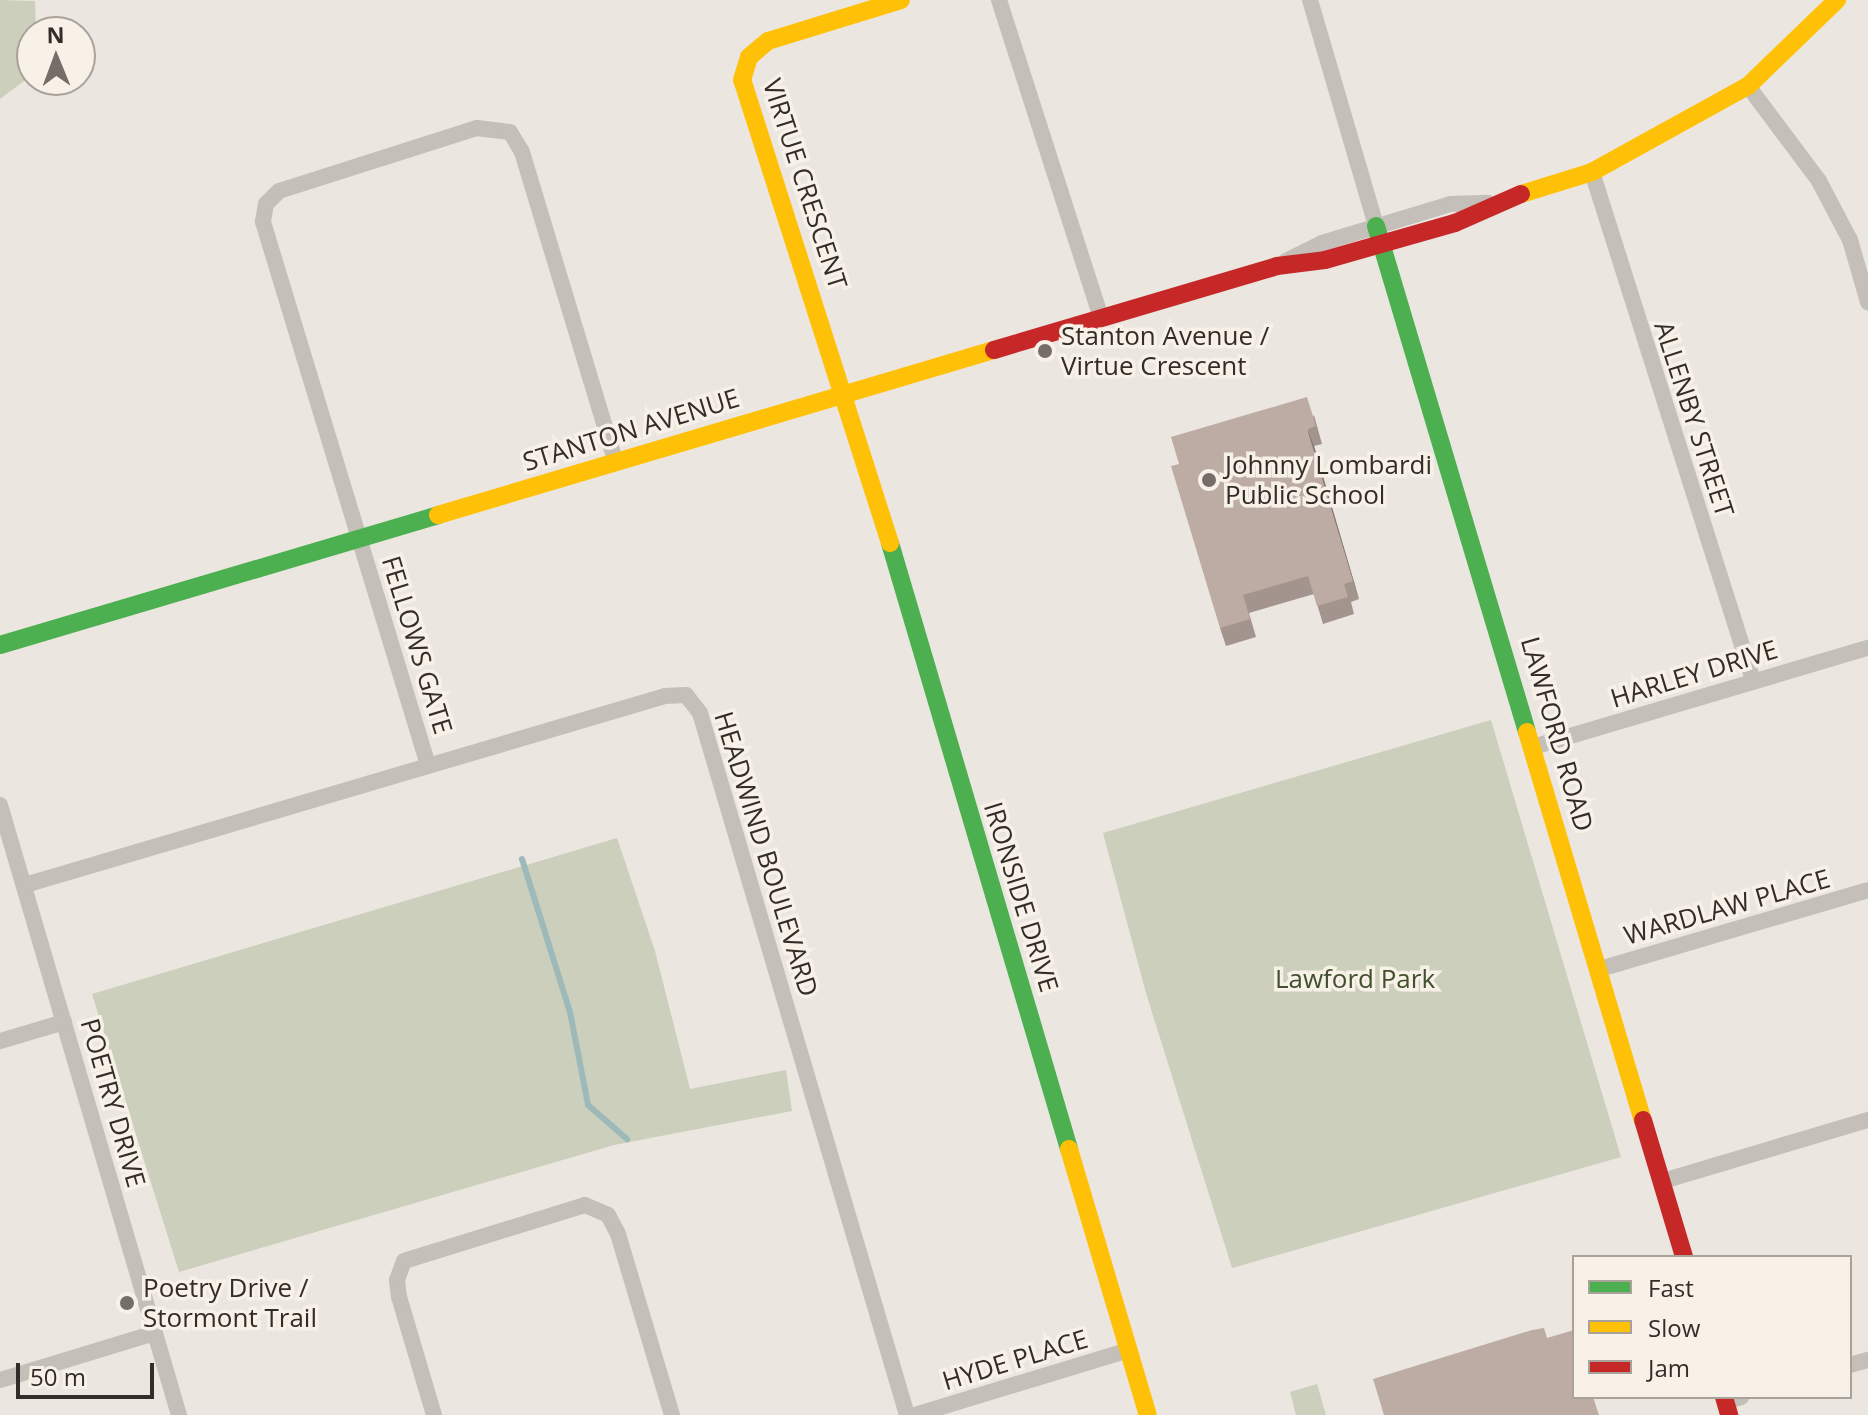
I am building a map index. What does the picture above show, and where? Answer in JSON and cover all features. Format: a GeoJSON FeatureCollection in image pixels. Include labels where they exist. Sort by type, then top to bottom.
{"type":"FeatureCollection","features":[{"type":"Feature","properties":{"kind":"street","name":"VIRTUE CRESCENT"},"geometry":{"type":"LineString","coordinates":[[845,393],[742,80],[743,68],[768,41],[901,0]]}},
{"type":"Feature","properties":{"kind":"street"},"geometry":{"type":"LineString","coordinates":[[999,0],[1101,317]]}},
{"type":"Feature","properties":{"kind":"street"},"geometry":{"type":"LineString","coordinates":[[1310,0],[1376,226]]}},
{"type":"Feature","properties":{"kind":"street","name":"STANTON AVENUE"},"geometry":{"type":"LineString","coordinates":[[0,645],[1101,317],[1277,266],[1325,260],[1455,223],[1494,203],[1592,172],[1748,86],[1837,0]]}},
{"type":"Feature","properties":{"kind":"street"},"geometry":{"type":"LineString","coordinates":[[1748,86],[1819,181],[1850,240],[1868,302]]}},
{"type":"Feature","properties":{"kind":"street","name":"FELLOWS GATE"},"geometry":{"type":"LineString","coordinates":[[428,765],[263,222],[266,204],[279,191],[477,128],[510,132],[522,152],[615,461]]}},
{"type":"Feature","properties":{"kind":"street","name":"ALLENBY STREET"},"geometry":{"type":"LineString","coordinates":[[1592,172],[1753,680]]}},
{"type":"Feature","properties":{"kind":"street","name":"STANTON AVENUE"},"geometry":{"type":"LineString","coordinates":[[1277,266],[1322,243],[1450,204],[1494,203]]}},
{"type":"Feature","properties":{"kind":"street","name":"LAWFORD ROAD"},"geometry":{"type":"LineString","coordinates":[[1376,226],[1683,1255]]}},
{"type":"Feature","properties":{"kind":"street","name":"IRONSIDE DRIVE"},"geometry":{"type":"LineString","coordinates":[[845,393],[1148,1415]]}},
{"type":"Feature","properties":{"kind":"street","name":"HARLEY DRIVE"},"geometry":{"type":"LineString","coordinates":[[1533,747],[1868,648]]}},
{"type":"Feature","properties":{"kind":"street","name":"HEADWIND BOULEVARD"},"geometry":{"type":"LineString","coordinates":[[25,885],[665,696],[686,695],[700,713],[907,1415]]}},
{"type":"Feature","properties":{"kind":"street","name":"POETRY DRIVE"},"geometry":{"type":"LineString","coordinates":[[0,805],[179,1415]]}},
{"type":"Feature","properties":{"kind":"street","name":"WARDLAW PLACE"},"geometry":{"type":"LineString","coordinates":[[1600,969],[1868,890]]}},
{"type":"Feature","properties":{"kind":"street"},"geometry":{"type":"LineString","coordinates":[[0,1041],[64,1022]]}},
{"type":"Feature","properties":{"kind":"street"},"geometry":{"type":"LineString","coordinates":[[1663,1181],[1868,1120]]}},
{"type":"Feature","properties":{"kind":"street"},"geometry":{"type":"LineString","coordinates":[[434,1415],[399,1297],[397,1280],[404,1261],[585,1205],[608,1215],[618,1234],[672,1415]]}},
{"type":"Feature","properties":{"kind":"street"},"geometry":{"type":"LineString","coordinates":[[0,1380],[155,1333]]}},
{"type":"Feature","properties":{"kind":"street","name":"HYDE PLACE"},"geometry":{"type":"LineString","coordinates":[[915,1415],[1129,1350]]}},
{"type":"Feature","properties":{"kind":"green space"},"geometry":{"type":"Polygon","coordinates":[[[0,0],[35,1],[35,16],[16,16],[16,87],[0,99],[0,0]]]}},
{"type":"Feature","properties":{"kind":"green space","name":"Lawford Park"},"geometry":{"type":"Polygon","coordinates":[[[1491,720],[1621,1157],[1232,1268],[1146,993],[1103,833],[1491,720]]]}},
{"type":"Feature","properties":{"kind":"green space"},"geometry":{"type":"Polygon","coordinates":[[[617,838],[655,951],[690,1089],[786,1070],[792,1111],[614,1145],[179,1272],[92,994],[617,838]]]}},
{"type":"Feature","properties":{"kind":"green space"},"geometry":{"type":"Polygon","coordinates":[[[1317,1384],[1326,1415],[1296,1415],[1290,1392],[1317,1384]]]}},
{"type":"Feature","properties":{"kind":"building"},"geometry":{"type":"Polygon","coordinates":[[[1307,397],[1316,426],[1307,429],[1353,581],[1344,584],[1348,597],[1317,606],[1308,576],[1243,595],[1250,619],[1220,628],[1171,466],[1179,464],[1171,437],[1307,397]]]}},
{"type":"Feature","properties":{"kind":"building"},"geometry":{"type":"Polygon","coordinates":[[[1544,1328],[1547,1338],[1572,1331],[1572,1399],[1594,1399],[1599,1415],[1384,1415],[1373,1379],[1544,1328]]]}},
{"type":"Feature","properties":{"kind":"waterway"},"geometry":{"type":"LineString","coordinates":[[522,859],[570,1012],[588,1105],[627,1139]]}},
{"type":"Feature","properties":{"kind":"traffic: fast"},"geometry":{"type":"LineString","coordinates":[[1376,226],[1527,732]]}},
{"type":"Feature","properties":{"kind":"traffic: fast"},"geometry":{"type":"LineString","coordinates":[[0,645],[438,515]]}},
{"type":"Feature","properties":{"kind":"traffic: fast"},"geometry":{"type":"LineString","coordinates":[[890,543],[1069,1149]]}},
{"type":"Feature","properties":{"kind":"traffic: slow"},"geometry":{"type":"LineString","coordinates":[[890,543],[742,80],[749,57],[768,41],[901,0]]}},
{"type":"Feature","properties":{"kind":"traffic: slow"},"geometry":{"type":"LineString","coordinates":[[1521,194],[1592,172],[1748,86],[1837,0]]}},
{"type":"Feature","properties":{"kind":"traffic: slow"},"geometry":{"type":"LineString","coordinates":[[438,515],[994,350]]}},
{"type":"Feature","properties":{"kind":"traffic: slow"},"geometry":{"type":"LineString","coordinates":[[1527,732],[1643,1120]]}},
{"type":"Feature","properties":{"kind":"traffic: slow"},"geometry":{"type":"LineString","coordinates":[[1069,1149],[1148,1415]]}},
{"type":"Feature","properties":{"kind":"traffic: jam"},"geometry":{"type":"LineString","coordinates":[[994,350],[1277,266],[1325,260],[1455,223],[1521,194]]}},
{"type":"Feature","properties":{"kind":"traffic: jam"},"geometry":{"type":"LineString","coordinates":[[1643,1120],[1683,1255]]}},
{"type":"Feature","properties":{"kind":"traffic: jam"},"geometry":{"type":"LineString","coordinates":[[1725,1399],[1729,1415]]}},
{"type":"Feature","properties":{"kind":"place","name":"Stanton Avenue / Virtue Crescent"},"geometry":{"type":"Point","coordinates":[1045,351]}},
{"type":"Feature","properties":{"kind":"place","name":"Johnny Lombardi Public School"},"geometry":{"type":"Point","coordinates":[1209,480]}},
{"type":"Feature","properties":{"kind":"place","name":"Poetry Drive / Stormont Trail"},"geometry":{"type":"Point","coordinates":[127,1303]}}]}
